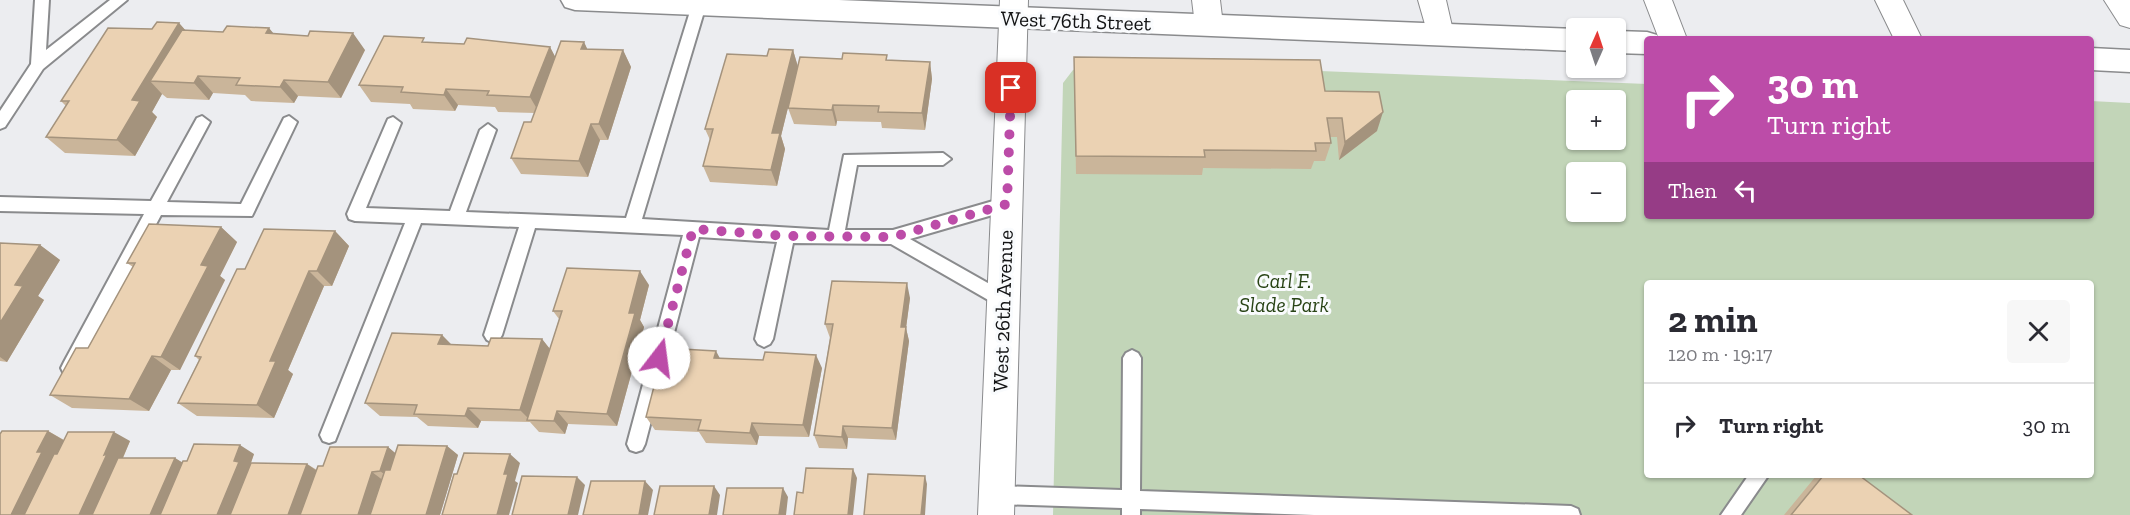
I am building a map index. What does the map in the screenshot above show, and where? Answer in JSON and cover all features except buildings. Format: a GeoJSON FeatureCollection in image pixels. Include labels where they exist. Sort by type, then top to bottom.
{"type":"FeatureCollection","features":[{"type":"Feature","properties":{"kind":"street","name":"West 76th Street"},"geometry":{"type":"LineString","coordinates":[[575,0],[699,5],[1208,13],[1440,35],[1566,40]]}},
{"type":"Feature","properties":{"kind":"street"},"geometry":{"type":"LineString","coordinates":[[1432,0],[1440,35]]}},
{"type":"Feature","properties":{"kind":"street"},"geometry":{"type":"LineString","coordinates":[[1658,0],[1672,36]]}},
{"type":"Feature","properties":{"kind":"street"},"geometry":{"type":"LineString","coordinates":[[1889,0],[1907,36]]}},
{"type":"Feature","properties":{"kind":"street"},"geometry":{"type":"LineString","coordinates":[[2118,0],[2130,18]]}},
{"type":"Feature","properties":{"kind":"street","name":"West 26th Avenue"},"geometry":{"type":"LineString","coordinates":[[996,505],[1013,10]]}},
{"type":"Feature","properties":{"kind":"street"},"geometry":{"type":"LineString","coordinates":[[1626,42],[1644,43]]}},
{"type":"Feature","properties":{"kind":"street"},"geometry":{"type":"LineString","coordinates":[[2094,59],[2130,61]]}},
{"type":"Feature","properties":{"kind":"lane"},"geometry":{"type":"LineString","coordinates":[[39,65],[42,0]]}},
{"type":"Feature","properties":{"kind":"lane"},"geometry":{"type":"LineString","coordinates":[[0,123],[39,65],[120,0]]}},
{"type":"Feature","properties":{"kind":"lane"},"geometry":{"type":"LineString","coordinates":[[632,225],[699,5]]}},
{"type":"Feature","properties":{"kind":"lane"},"geometry":{"type":"LineString","coordinates":[[60,385],[202,122]]}},
{"type":"Feature","properties":{"kind":"lane"},"geometry":{"type":"LineString","coordinates":[[0,204],[246,211],[289,122]]}},
{"type":"Feature","properties":{"kind":"lane"},"geometry":{"type":"LineString","coordinates":[[393,123],[355,214],[632,225],[786,236],[893,237],[1007,204]]}},
{"type":"Feature","properties":{"kind":"lane"},"geometry":{"type":"LineString","coordinates":[[456,218],[488,130]]}},
{"type":"Feature","properties":{"kind":"lane"},"geometry":{"type":"LineString","coordinates":[[836,236],[850,159],[943,159]]}},
{"type":"Feature","properties":{"kind":"lane"},"geometry":{"type":"LineString","coordinates":[[328,435],[416,216]]}},
{"type":"Feature","properties":{"kind":"lane"},"geometry":{"type":"LineString","coordinates":[[493,335],[529,221]]}},
{"type":"Feature","properties":{"kind":"lane"},"geometry":{"type":"LineString","coordinates":[[636,444],[693,229]]}},
{"type":"Feature","properties":{"kind":"lane"},"geometry":{"type":"LineString","coordinates":[[764,339],[786,236]]}},
{"type":"Feature","properties":{"kind":"lane"},"geometry":{"type":"LineString","coordinates":[[893,237],[1003,300]]}},
{"type":"Feature","properties":{"kind":"lane"},"geometry":{"type":"LineString","coordinates":[[1130,507],[1132,358]]}},
{"type":"Feature","properties":{"kind":"lane"},"geometry":{"type":"LineString","coordinates":[[1730,515],[1758,478]]}},
{"type":"Feature","properties":{"kind":"lane"},"geometry":{"type":"LineString","coordinates":[[996,505],[1571,515]]}},
{"type":"Feature","properties":{"kind":"green space","name":"Carl F. Slade Park"},"geometry":{"type":"Polygon","coordinates":[[[1093,62],[1644,84],[1644,219],[2094,219],[2094,101],[2130,103],[2130,515],[1053,515],[1063,83],[1073,70],[1093,62]]]}},
{"type":"Feature","properties":{"kind":"route"},"geometry":{"type":"LineString","coordinates":[[659,358],[693,229],[786,236],[893,237],[1007,204],[1011,88]]}}]}
